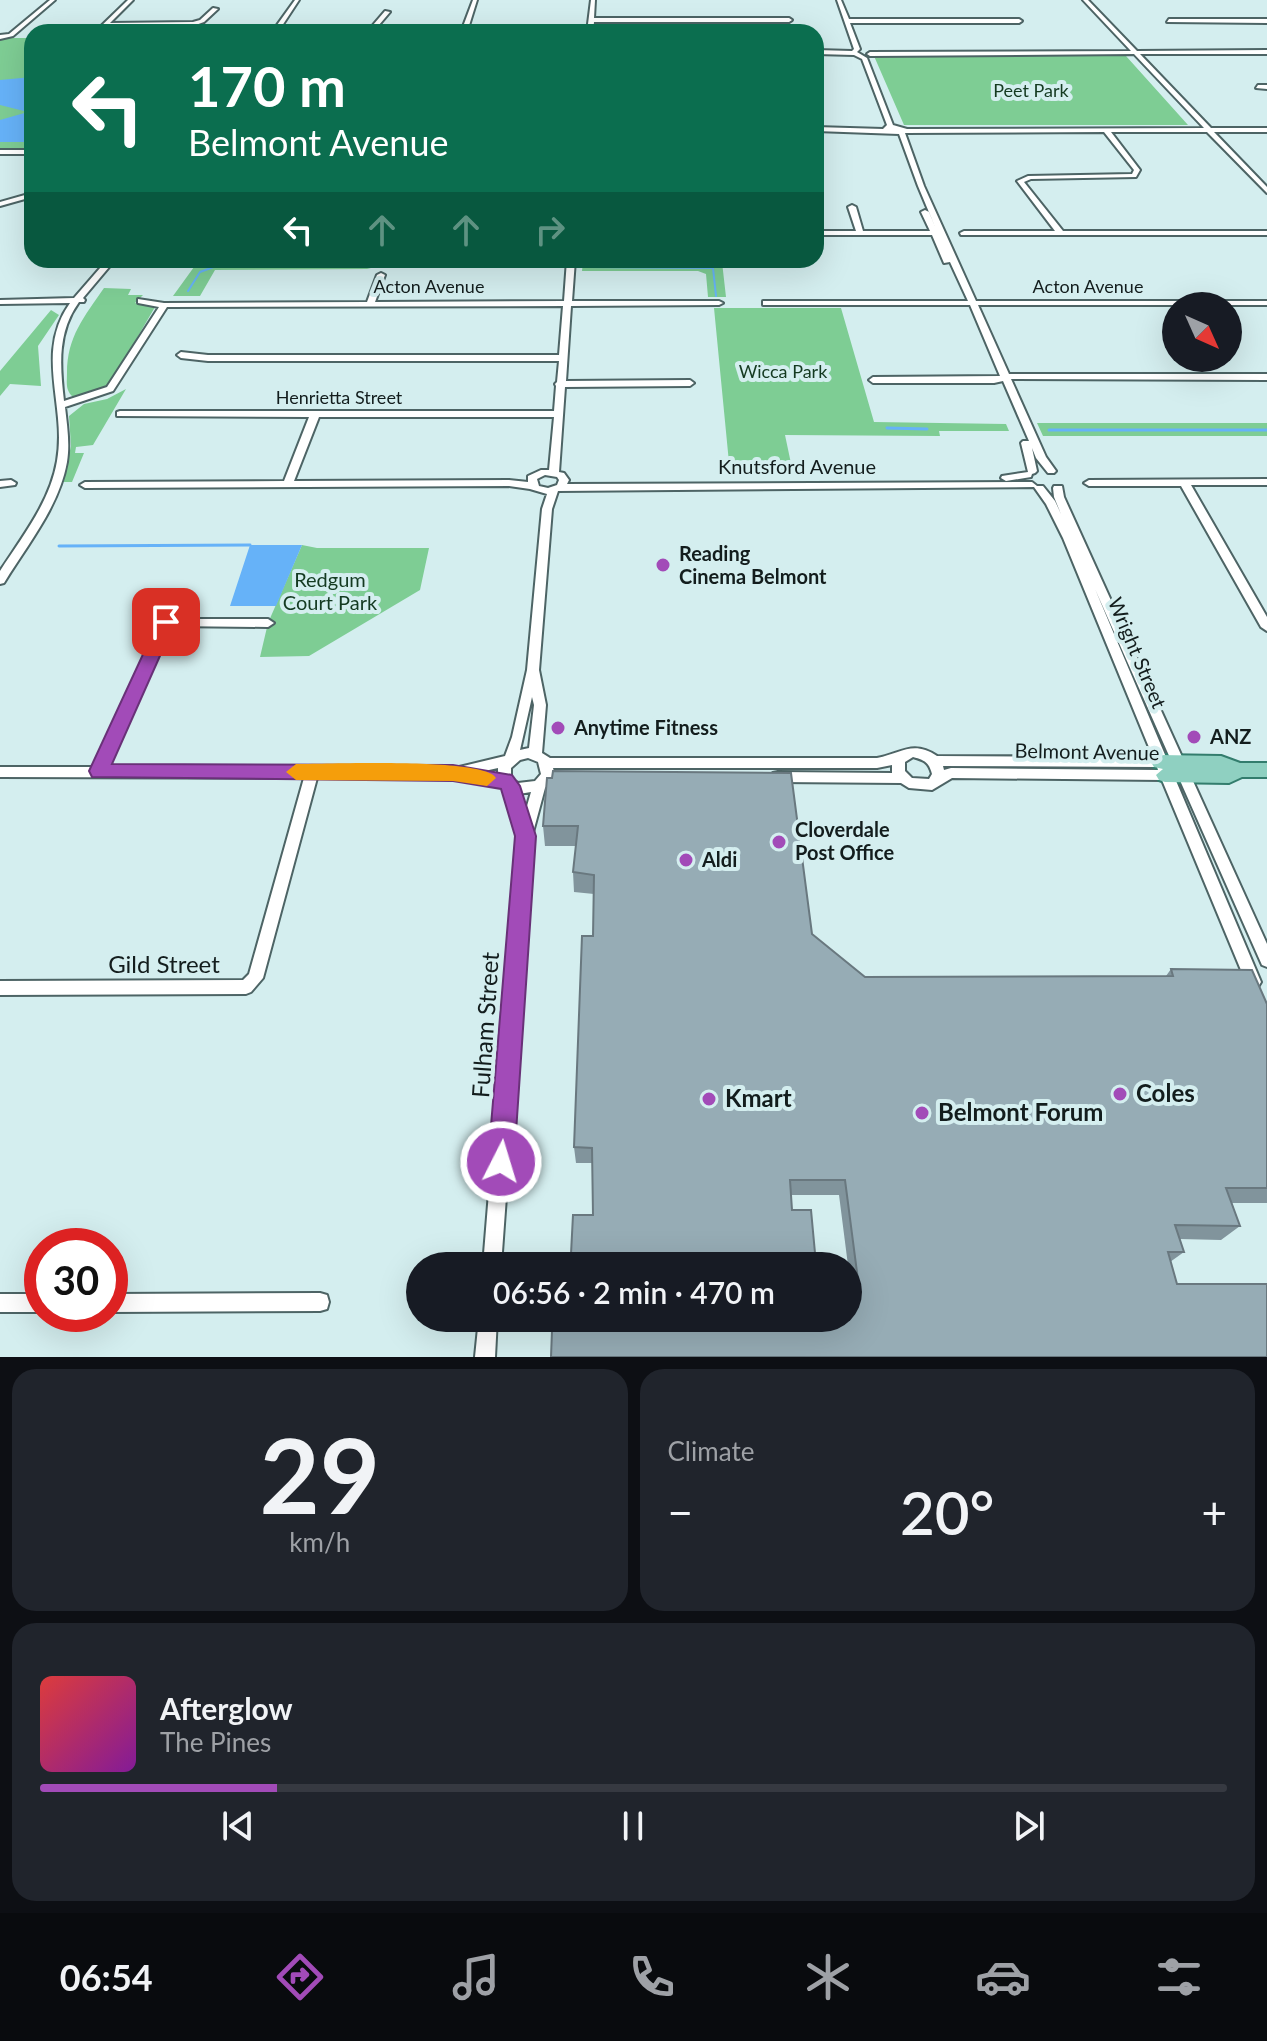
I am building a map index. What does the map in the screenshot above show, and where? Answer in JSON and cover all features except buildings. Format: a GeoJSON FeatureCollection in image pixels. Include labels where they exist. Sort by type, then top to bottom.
{"type":"FeatureCollection","features":[{"type":"Feature","properties":{"kind":"main road","name":"Belmont Avenue"},"geometry":{"type":"LineString","coordinates":[[1171,768],[1229,776],[1239,770],[1267,770]]}},
{"type":"Feature","properties":{"kind":"street"},"geometry":{"type":"LineString","coordinates":[[24,24],[53,0]]}},
{"type":"Feature","properties":{"kind":"street"},"geometry":{"type":"LineString","coordinates":[[107,24],[131,0]]}},
{"type":"Feature","properties":{"kind":"street"},"geometry":{"type":"LineString","coordinates":[[280,24],[297,0]]}},
{"type":"Feature","properties":{"kind":"street"},"geometry":{"type":"LineString","coordinates":[[467,24],[475,0]]}},
{"type":"Feature","properties":{"kind":"street"},"geometry":{"type":"LineString","coordinates":[[590,24],[593,0]]}},
{"type":"Feature","properties":{"kind":"street","name":"Wright Street"},"geometry":{"type":"LineString","coordinates":[[841,0],[869,52],[895,129]]}},
{"type":"Feature","properties":{"kind":"street"},"geometry":{"type":"LineString","coordinates":[[1085,0],[1262,181],[1267,191]]}},
{"type":"Feature","properties":{"kind":"street"},"geometry":{"type":"LineString","coordinates":[[193,24],[202,21],[215,9]]}},
{"type":"Feature","properties":{"kind":"street"},"geometry":{"type":"LineString","coordinates":[[377,24],[387,12]]}},
{"type":"Feature","properties":{"kind":"street"},"geometry":{"type":"LineString","coordinates":[[590,20],[789,20]]}},
{"type":"Feature","properties":{"kind":"street"},"geometry":{"type":"LineString","coordinates":[[850,20],[1019,21]]}},
{"type":"Feature","properties":{"kind":"street","name":"Wright Street"},"geometry":{"type":"LineString","coordinates":[[850,20],[856,52],[864,58],[1003,378],[1041,458],[1062,479],[1058,488],[1081,549],[1171,768],[1259,995]]}},
{"type":"Feature","properties":{"kind":"street"},"geometry":{"type":"LineString","coordinates":[[1169,21],[1267,21]]}},
{"type":"Feature","properties":{"kind":"street"},"geometry":{"type":"LineString","coordinates":[[0,37],[11,35],[24,24]]}},
{"type":"Feature","properties":{"kind":"street"},"geometry":{"type":"LineString","coordinates":[[824,52],[1267,52]]}},
{"type":"Feature","properties":{"kind":"street"},"geometry":{"type":"LineString","coordinates":[[1258,87],[1267,87]]}},
{"type":"Feature","properties":{"kind":"street"},"geometry":{"type":"LineString","coordinates":[[824,129],[1267,130]]}},
{"type":"Feature","properties":{"kind":"street"},"geometry":{"type":"LineString","coordinates":[[1061,233],[1020,181],[1030,177],[1126,177],[1138,174],[1105,129]]}},
{"type":"Feature","properties":{"kind":"street"},"geometry":{"type":"LineString","coordinates":[[0,152],[24,152]]}},
{"type":"Feature","properties":{"kind":"street"},"geometry":{"type":"LineString","coordinates":[[0,204],[24,197]]}},
{"type":"Feature","properties":{"kind":"street"},"geometry":{"type":"LineString","coordinates":[[852,207],[860,233]]}},
{"type":"Feature","properties":{"kind":"street"},"geometry":{"type":"LineString","coordinates":[[824,233],[938,233]]}},
{"type":"Feature","properties":{"kind":"street"},"geometry":{"type":"LineString","coordinates":[[964,233],[1267,233]]}},
{"type":"Feature","properties":{"kind":"street"},"geometry":{"type":"LineString","coordinates":[[0,580],[55,483],[64,438],[56,350],[66,321],[105,268]]}},
{"type":"Feature","properties":{"kind":"street"},"geometry":{"type":"LineString","coordinates":[[508,783],[503,771],[522,736],[526,690],[533,670],[547,509],[555,480],[554,452],[570,268]]}},
{"type":"Feature","properties":{"kind":"street"},"geometry":{"type":"LineString","coordinates":[[371,303],[381,275]]}},
{"type":"Feature","properties":{"kind":"street","name":"Acton Avenue"},"geometry":{"type":"LineString","coordinates":[[141,301],[164,305],[719,303]]}},
{"type":"Feature","properties":{"kind":"street"},"geometry":{"type":"LineString","coordinates":[[1,303],[80,302]]}},
{"type":"Feature","properties":{"kind":"street","name":"Acton Avenue"},"geometry":{"type":"LineString","coordinates":[[766,303],[1267,303]]}},
{"type":"Feature","properties":{"kind":"street"},"geometry":{"type":"LineString","coordinates":[[61,405],[97,397],[110,389],[164,305]]}},
{"type":"Feature","properties":{"kind":"street"},"geometry":{"type":"LineString","coordinates":[[181,355],[208,358],[562,358]]}},
{"type":"Feature","properties":{"kind":"street"},"geometry":{"type":"LineString","coordinates":[[873,380],[1267,377]]}},
{"type":"Feature","properties":{"kind":"street","name":"Wright Street"},"geometry":{"type":"LineString","coordinates":[[1003,378],[1032,456],[1033,480],[1051,503],[1171,768],[1267,960]]}},
{"type":"Feature","properties":{"kind":"street"},"geometry":{"type":"LineString","coordinates":[[559,384],[690,383]]}},
{"type":"Feature","properties":{"kind":"street","name":"Henrietta Street"},"geometry":{"type":"LineString","coordinates":[[120,414],[557,414]]}},
{"type":"Feature","properties":{"kind":"street"},"geometry":{"type":"LineString","coordinates":[[288,484],[315,414]]}},
{"type":"Feature","properties":{"kind":"street"},"geometry":{"type":"LineString","coordinates":[[1033,480],[1051,471]]}},
{"type":"Feature","properties":{"kind":"street"},"geometry":{"type":"LineString","coordinates":[[85,485],[534,485],[555,480]]}},
{"type":"Feature","properties":{"kind":"street"},"geometry":{"type":"LineString","coordinates":[[534,485],[555,480]]}},
{"type":"Feature","properties":{"kind":"street","name":"Knutsford Avenue"},"geometry":{"type":"LineString","coordinates":[[555,480],[1033,480]]}},
{"type":"Feature","properties":{"kind":"street"},"geometry":{"type":"LineString","coordinates":[[1033,480],[1058,488]]}},
{"type":"Feature","properties":{"kind":"street"},"geometry":{"type":"LineString","coordinates":[[1184,482],[1267,627]]}},
{"type":"Feature","properties":{"kind":"street"},"geometry":{"type":"LineString","coordinates":[[1089,483],[1267,482]]}},
{"type":"Feature","properties":{"kind":"street"},"geometry":{"type":"LineString","coordinates":[[534,485],[547,509]]}},
{"type":"Feature","properties":{"kind":"street"},"geometry":{"type":"LineString","coordinates":[[99,771],[166,622],[268,623]]}},
{"type":"Feature","properties":{"kind":"street"},"geometry":{"type":"LineString","coordinates":[[533,670],[540,705],[535,754]]}},
{"type":"Feature","properties":{"kind":"street","name":"Belmont Avenue"},"geometry":{"type":"LineString","coordinates":[[548,763],[862,763],[899,759],[919,752],[935,761],[1171,768]]}},
{"type":"Feature","properties":{"kind":"street"},"geometry":{"type":"LineString","coordinates":[[453,773],[535,754],[548,763],[542,784]]}},
{"type":"Feature","properties":{"kind":"street"},"geometry":{"type":"LineString","coordinates":[[899,759],[897,768],[903,778]]}},
{"type":"Feature","properties":{"kind":"street"},"geometry":{"type":"LineString","coordinates":[[935,761],[939,774],[936,780]]}},
{"type":"Feature","properties":{"kind":"street","name":"Belmont Avenue"},"geometry":{"type":"LineString","coordinates":[[701,778],[903,778],[917,785],[932,785],[951,773],[1171,768]]}},
{"type":"Feature","properties":{"kind":"street"},"geometry":{"type":"LineString","coordinates":[[0,772],[453,773],[508,783],[524,790],[564,781]]}},
{"type":"Feature","properties":{"kind":"street","name":"Gild Street"},"geometry":{"type":"LineString","coordinates":[[0,988],[246,987],[255,978],[312,772]]}},
{"type":"Feature","properties":{"kind":"street","name":"Fulham Street"},"geometry":{"type":"LineString","coordinates":[[508,783],[525,836]]}},
{"type":"Feature","properties":{"kind":"street","name":"Fulham Street"},"geometry":{"type":"LineString","coordinates":[[493,1252],[525,836],[542,784]]}},
{"type":"Feature","properties":{"kind":"street"},"geometry":{"type":"LineString","coordinates":[[128,1303],[320,1302]]}},
{"type":"Feature","properties":{"kind":"street"},"geometry":{"type":"LineString","coordinates":[[0,1303],[24,1303]]}},
{"type":"Feature","properties":{"kind":"street"},"geometry":{"type":"LineString","coordinates":[[485,1357],[487,1332]]}},
{"type":"Feature","properties":{"kind":"green space"},"geometry":{"type":"Polygon","coordinates":[[[0,38],[24,38],[24,150],[0,150],[0,38]]]}},
{"type":"Feature","properties":{"kind":"green space","name":"Peet Park"},"geometry":{"type":"Polygon","coordinates":[[[874,56],[1126,56],[1188,125],[904,125],[874,56]]]}},
{"type":"Feature","properties":{"kind":"green space"},"geometry":{"type":"Polygon","coordinates":[[[193,268],[371,268],[215,270],[200,296],[173,296],[193,268]]]}},
{"type":"Feature","properties":{"kind":"green space"},"geometry":{"type":"Polygon","coordinates":[[[582,268],[723,268],[726,297],[708,297],[706,274],[698,271],[582,271],[582,268]]]}},
{"type":"Feature","properties":{"kind":"green space"},"geometry":{"type":"Polygon","coordinates":[[[104,288],[131,289],[128,295],[143,295],[135,303],[155,307],[109,386],[73,397],[67,383],[73,338],[104,288]]]}},
{"type":"Feature","properties":{"kind":"green space","name":"Wicca Park"},"geometry":{"type":"Polygon","coordinates":[[[714,308],[841,308],[874,422],[1006,424],[1009,431],[939,431],[940,436],[785,435],[793,473],[730,473],[714,308]]]}},
{"type":"Feature","properties":{"kind":"green space"},"geometry":{"type":"Polygon","coordinates":[[[51,310],[59,315],[38,346],[41,386],[10,384],[0,396],[0,371],[51,310]]]}},
{"type":"Feature","properties":{"kind":"green space"},"geometry":{"type":"Polygon","coordinates":[[[126,389],[93,445],[76,447],[75,453],[84,453],[72,482],[63,482],[71,446],[69,416],[84,404],[107,399],[126,389]]]}},
{"type":"Feature","properties":{"kind":"green space"},"geometry":{"type":"Polygon","coordinates":[[[1037,423],[1267,423],[1267,436],[1043,436],[1037,423]]]}},
{"type":"Feature","properties":{"kind":"green space","name":"Redgum Court Park"},"geometry":{"type":"Polygon","coordinates":[[[302,545],[317,548],[429,548],[420,590],[309,656],[260,657],[268,623],[302,545]]]}},
{"type":"Feature","properties":{"kind":"water"},"geometry":{"type":"Polygon","coordinates":[[[24,78],[24,111],[0,105],[0,80],[24,78]]]}},
{"type":"Feature","properties":{"kind":"water"},"geometry":{"type":"Polygon","coordinates":[[[24,113],[24,142],[0,142],[0,120],[24,113]]]}},
{"type":"Feature","properties":{"kind":"water"},"geometry":{"type":"Polygon","coordinates":[[[250,545],[302,545],[276,606],[230,606],[250,545]]]}},
{"type":"Feature","properties":{"kind":"waterway"},"geometry":{"type":"LineString","coordinates":[[188,291],[200,272],[211,268]]}},
{"type":"Feature","properties":{"kind":"waterway"},"geometry":{"type":"LineString","coordinates":[[713,268],[716,296]]}},
{"type":"Feature","properties":{"kind":"waterway"},"geometry":{"type":"LineString","coordinates":[[887,428],[927,429]]}},
{"type":"Feature","properties":{"kind":"waterway"},"geometry":{"type":"LineString","coordinates":[[1049,430],[1267,430]]}},
{"type":"Feature","properties":{"kind":"waterway"},"geometry":{"type":"LineString","coordinates":[[59,546],[250,545]]}},
{"type":"Feature","properties":{"kind":"slow traffic"},"geometry":{"type":"LineString","coordinates":[[296,772],[453,773],[487,778]]}},
{"type":"Feature","properties":{"kind":"place","name":"Reading Cinema Belmont"},"geometry":{"type":"Point","coordinates":[663,565]}},
{"type":"Feature","properties":{"kind":"place","name":"Anytime Fitness"},"geometry":{"type":"Point","coordinates":[558,728]}},
{"type":"Feature","properties":{"kind":"place","name":"ANZ"},"geometry":{"type":"Point","coordinates":[1194,737]}},
{"type":"Feature","properties":{"kind":"place","name":"Cloverdale Post Office"},"geometry":{"type":"Point","coordinates":[779,842]}},
{"type":"Feature","properties":{"kind":"place","name":"Aldi"},"geometry":{"type":"Point","coordinates":[686,860]}},
{"type":"Feature","properties":{"kind":"place","name":"Coles"},"geometry":{"type":"Point","coordinates":[1120,1094]}},
{"type":"Feature","properties":{"kind":"place","name":"Kmart"},"geometry":{"type":"Point","coordinates":[709,1099]}},
{"type":"Feature","properties":{"kind":"place","name":"Belmont Forum"},"geometry":{"type":"Point","coordinates":[922,1113]}},
{"type":"Feature","properties":{"kind":"route"},"geometry":{"type":"LineString","coordinates":[[166,622],[152,647],[99,771],[453,773],[505,781],[510,786],[525,836],[501,1162]]}}]}
